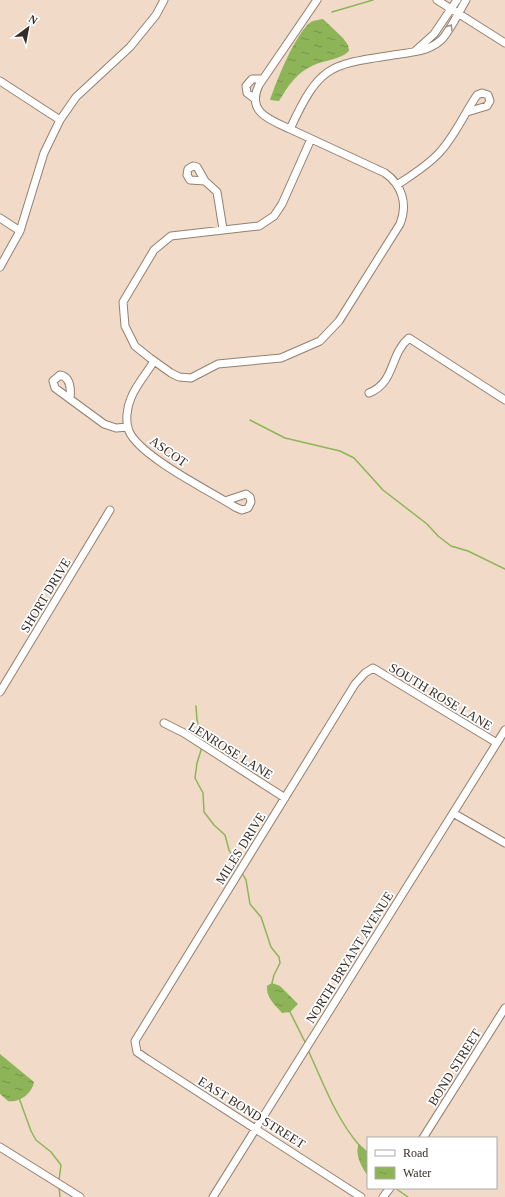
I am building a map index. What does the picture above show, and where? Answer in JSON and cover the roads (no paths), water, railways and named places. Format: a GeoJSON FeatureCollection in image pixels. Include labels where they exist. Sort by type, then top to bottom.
{"type":"FeatureCollection","features":[{"type":"Feature","properties":{"kind":"street"},"geometry":{"type":"LineString","coordinates":[[0,267],[20,231],[44,153],[60,120],[76,96],[130,47],[156,15],[164,0]]}},
{"type":"Feature","properties":{"kind":"street"},"geometry":{"type":"LineString","coordinates":[[311,139],[282,204],[274,216],[259,226],[181,233],[171,236],[161,242],[154,250],[123,302],[126,326],[135,346],[154,361],[179,377],[191,378],[218,364],[281,358],[320,341],[339,321],[400,224],[404,205],[402,194],[397,185],[385,173],[290,129],[263,115],[258,108],[255,99],[257,89],[295,30],[317,0]]}},
{"type":"Feature","properties":{"kind":"street"},"geometry":{"type":"LineString","coordinates":[[437,0],[505,43]]}},
{"type":"Feature","properties":{"kind":"street"},"geometry":{"type":"LineString","coordinates":[[413,52],[434,34],[457,0]]}},
{"type":"Feature","properties":{"kind":"street"},"geometry":{"type":"LineString","coordinates":[[290,129],[310,90],[329,71],[353,62],[427,50],[441,41],[466,0]]}},
{"type":"Feature","properties":{"kind":"street"},"geometry":{"type":"LineString","coordinates":[[255,99],[247,93],[246,86],[252,79],[263,79]]}},
{"type":"Feature","properties":{"kind":"street"},"geometry":{"type":"LineString","coordinates":[[0,81],[60,120]]}},
{"type":"Feature","properties":{"kind":"street"},"geometry":{"type":"LineString","coordinates":[[397,185],[418,171],[439,154],[467,112]]}},
{"type":"Feature","properties":{"kind":"street"},"geometry":{"type":"LineString","coordinates":[[206,181],[217,192],[223,229]]}},
{"type":"Feature","properties":{"kind":"street"},"geometry":{"type":"LineString","coordinates":[[0,218],[20,231]]}},
{"type":"Feature","properties":{"kind":"street"},"geometry":{"type":"LineString","coordinates":[[369,393],[375,391],[385,382],[391,373],[395,357],[401,345],[409,338],[505,400]]}},
{"type":"Feature","properties":{"kind":"street"},"geometry":{"type":"LineString","coordinates":[[70,399],[104,424],[116,428],[128,427],[127,421],[131,398],[154,361]]}},
{"type":"Feature","properties":{"kind":"street","name":"ASCOT"},"geometry":{"type":"LineString","coordinates":[[128,427],[135,441],[151,456],[225,501]]}},
{"type":"Feature","properties":{"kind":"street","name":"SHORT DRIVE"},"geometry":{"type":"LineString","coordinates":[[0,692],[110,510]]}},
{"type":"Feature","properties":{"kind":"street","name":"SOUTH ROSE LANE"},"geometry":{"type":"LineString","coordinates":[[373,668],[497,743]]}},
{"type":"Feature","properties":{"kind":"street","name":"MILES DRIVE"},"geometry":{"type":"LineString","coordinates":[[135,1045],[138,1034],[355,684],[364,673],[373,668]]}},
{"type":"Feature","properties":{"kind":"street","name":"LENROSE LANE"},"geometry":{"type":"LineString","coordinates":[[164,723],[184,733],[285,798]]}},
{"type":"Feature","properties":{"kind":"street","name":"NORTH BRYANT AVENUE"},"geometry":{"type":"LineString","coordinates":[[213,1197],[505,730]]}},
{"type":"Feature","properties":{"kind":"street"},"geometry":{"type":"LineString","coordinates":[[453,813],[505,843]]}},
{"type":"Feature","properties":{"kind":"street","name":"BOND STREET"},"geometry":{"type":"LineString","coordinates":[[424,1137],[502,1021],[505,1008]]}},
{"type":"Feature","properties":{"kind":"street","name":"EAST BOND STREET"},"geometry":{"type":"LineString","coordinates":[[135,1045],[137,1052],[147,1059],[361,1197]]}},
{"type":"Feature","properties":{"kind":"street"},"geometry":{"type":"LineString","coordinates":[[0,1147],[80,1197]]}},
{"type":"Feature","properties":{"kind":"street"},"geometry":{"type":"LineString","coordinates":[[383,1197],[389,1189]]}},
{"type":"Feature","properties":{"kind":"water"},"geometry":{"type":"Polygon","coordinates":[[[323,19],[343,38],[348,45],[349,51],[332,60],[318,63],[303,71],[286,90],[279,101],[270,100],[282,70],[299,36],[305,27],[311,22],[323,19]]]}},
{"type":"Feature","properties":{"kind":"water"},"geometry":{"type":"Polygon","coordinates":[[[272,983],[280,986],[298,1004],[290,1012],[282,1013],[272,1001],[268,994],[267,986],[272,983]]]}},
{"type":"Feature","properties":{"kind":"water"},"geometry":{"type":"Polygon","coordinates":[[[0,1054],[34,1082],[28,1094],[21,1099],[16,1101],[8,1101],[0,1094],[0,1054]]]}},
{"type":"Feature","properties":{"kind":"water"},"geometry":{"type":"Polygon","coordinates":[[[359,1144],[367,1151],[367,1174],[361,1165],[357,1152],[359,1144]]]}},
{"type":"Feature","properties":{"kind":"waterway"},"geometry":{"type":"LineString","coordinates":[[332,12],[373,0]]}},
{"type":"Feature","properties":{"kind":"waterway"},"geometry":{"type":"LineString","coordinates":[[250,420],[285,438],[340,451],[354,458],[383,490],[427,524],[438,536],[451,546],[468,551],[505,569]]}},
{"type":"Feature","properties":{"kind":"waterway"},"geometry":{"type":"LineString","coordinates":[[196,706],[197,720],[203,743]]}},
{"type":"Feature","properties":{"kind":"waterway"},"geometry":{"type":"LineString","coordinates":[[202,747],[197,763],[195,778],[203,793],[204,812],[214,825],[225,835],[229,850],[239,868]]}},
{"type":"Feature","properties":{"kind":"waterway"},"geometry":{"type":"LineString","coordinates":[[242,873],[246,880],[250,904],[261,917],[271,947],[279,957],[280,963],[272,983]]}},
{"type":"Feature","properties":{"kind":"waterway"},"geometry":{"type":"LineString","coordinates":[[289,1010],[306,1044]]}},
{"type":"Feature","properties":{"kind":"waterway"},"geometry":{"type":"LineString","coordinates":[[308,1050],[336,1111],[359,1145]]}},
{"type":"Feature","properties":{"kind":"waterway"},"geometry":{"type":"LineString","coordinates":[[19,1098],[31,1131],[36,1140],[51,1152],[61,1165],[59,1180]]}},
{"type":"Feature","properties":{"kind":"waterway"},"geometry":{"type":"LineString","coordinates":[[59,1186],[60,1197]]}},
{"type":"Feature","properties":{"kind":"waterway"},"geometry":{"type":"LineString","coordinates":[[396,1189],[408,1197]]}}]}
